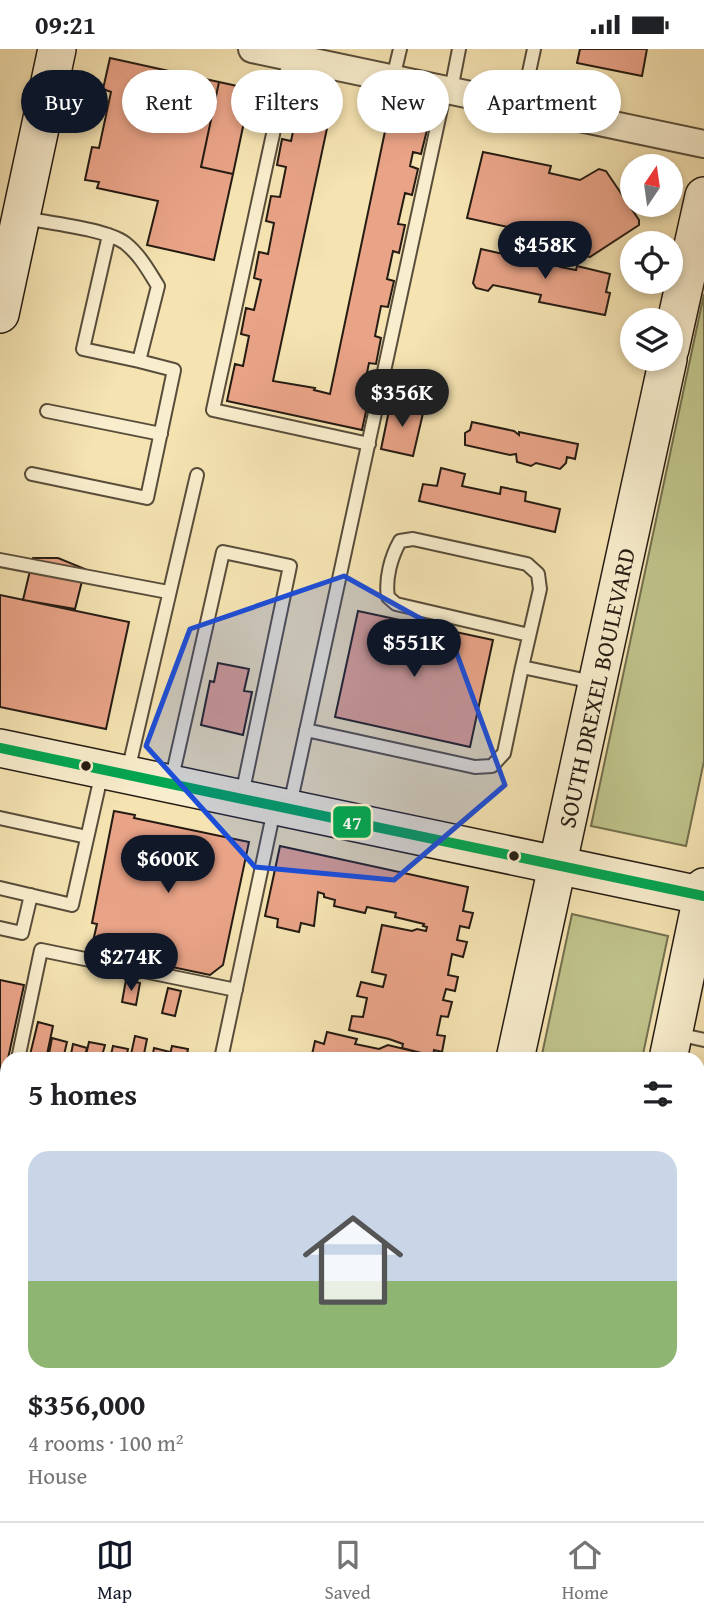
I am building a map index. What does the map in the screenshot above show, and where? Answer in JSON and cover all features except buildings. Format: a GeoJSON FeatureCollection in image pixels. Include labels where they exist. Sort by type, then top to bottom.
{"type":"FeatureCollection","features":[{"type":"Feature","properties":{"kind":"street"},"geometry":{"type":"LineString","coordinates":[[0,314],[57,49]]}},
{"type":"Feature","properties":{"kind":"street"},"geometry":{"type":"LineString","coordinates":[[252,49],[291,53],[360,70]]}},
{"type":"Feature","properties":{"kind":"street"},"geometry":{"type":"LineString","coordinates":[[621,127],[704,144]]}},
{"type":"Feature","properties":{"kind":"street"},"geometry":{"type":"LineString","coordinates":[[679,308],[704,196]]}},
{"type":"Feature","properties":{"kind":"street","name":"SOUTH DREXEL BOULEVARD"},"geometry":{"type":"LineString","coordinates":[[516,1052],[665,371]]}},
{"type":"Feature","properties":{"kind":"street"},"geometry":{"type":"LineString","coordinates":[[0,748],[556,865],[703,893],[682,1044]]}},
{"type":"Feature","properties":{"kind":"lane"},"geometry":{"type":"LineString","coordinates":[[395,70],[400,49]]}},
{"type":"Feature","properties":{"kind":"lane"},"geometry":{"type":"LineString","coordinates":[[449,86],[458,49]]}},
{"type":"Feature","properties":{"kind":"lane"},"geometry":{"type":"LineString","coordinates":[[530,70],[534,49]]}},
{"type":"Feature","properties":{"kind":"lane"},"geometry":{"type":"LineString","coordinates":[[291,53],[213,410],[369,444]]}},
{"type":"Feature","properties":{"kind":"lane"},"geometry":{"type":"LineString","coordinates":[[268,805],[306,730],[438,133]]}},
{"type":"Feature","properties":{"kind":"lane"},"geometry":{"type":"LineString","coordinates":[[21,217],[109,235],[123,242],[144,261],[158,286],[139,361]]}},
{"type":"Feature","properties":{"kind":"lane"},"geometry":{"type":"LineString","coordinates":[[32,474],[147,499],[174,370],[83,349],[109,235]]}},
{"type":"Feature","properties":{"kind":"lane"},"geometry":{"type":"LineString","coordinates":[[47,411],[161,434]]}},
{"type":"Feature","properties":{"kind":"lane"},"geometry":{"type":"LineString","coordinates":[[0,888],[72,905],[88,837],[115,772],[168,592],[197,475]]}},
{"type":"Feature","properties":{"kind":"lane"},"geometry":{"type":"LineString","coordinates":[[306,730],[475,767],[492,766],[504,753],[540,589],[538,574],[527,564],[413,539],[400,541],[395,550],[386,586],[388,597],[396,604],[529,635]]}},
{"type":"Feature","properties":{"kind":"lane"},"geometry":{"type":"LineString","coordinates":[[170,784],[223,552],[290,566],[268,805],[236,991],[223,1052]]}},
{"type":"Feature","properties":{"kind":"lane"},"geometry":{"type":"LineString","coordinates":[[0,560],[168,592]]}},
{"type":"Feature","properties":{"kind":"lane"},"geometry":{"type":"LineString","coordinates":[[522,667],[597,683]]}},
{"type":"Feature","properties":{"kind":"lane"},"geometry":{"type":"LineString","coordinates":[[0,818],[88,837]]}},
{"type":"Feature","properties":{"kind":"lane"},"geometry":{"type":"LineString","coordinates":[[0,928],[22,933],[31,895]]}},
{"type":"Feature","properties":{"kind":"lane"},"geometry":{"type":"LineString","coordinates":[[19,1052],[41,950],[236,991]]}},
{"type":"Feature","properties":{"kind":"highlighted area"},"geometry":{"type":"Polygon","coordinates":[[[344,576],[450,635],[505,785],[394,880],[255,867],[146,746],[190,629],[344,576]]]}},
{"type":"Feature","properties":{"kind":"green space"},"geometry":{"type":"Polygon","coordinates":[[[704,294],[704,761],[686,846],[591,826],[704,294]]]}},
{"type":"Feature","properties":{"kind":"green space"},"geometry":{"type":"Polygon","coordinates":[[[572,914],[668,936],[643,1052],[542,1052],[572,914]]]}},
{"type":"Feature","properties":{"kind":"transit line","name":"47"},"geometry":{"type":"LineString","coordinates":[[0,748],[704,896]]}}]}
